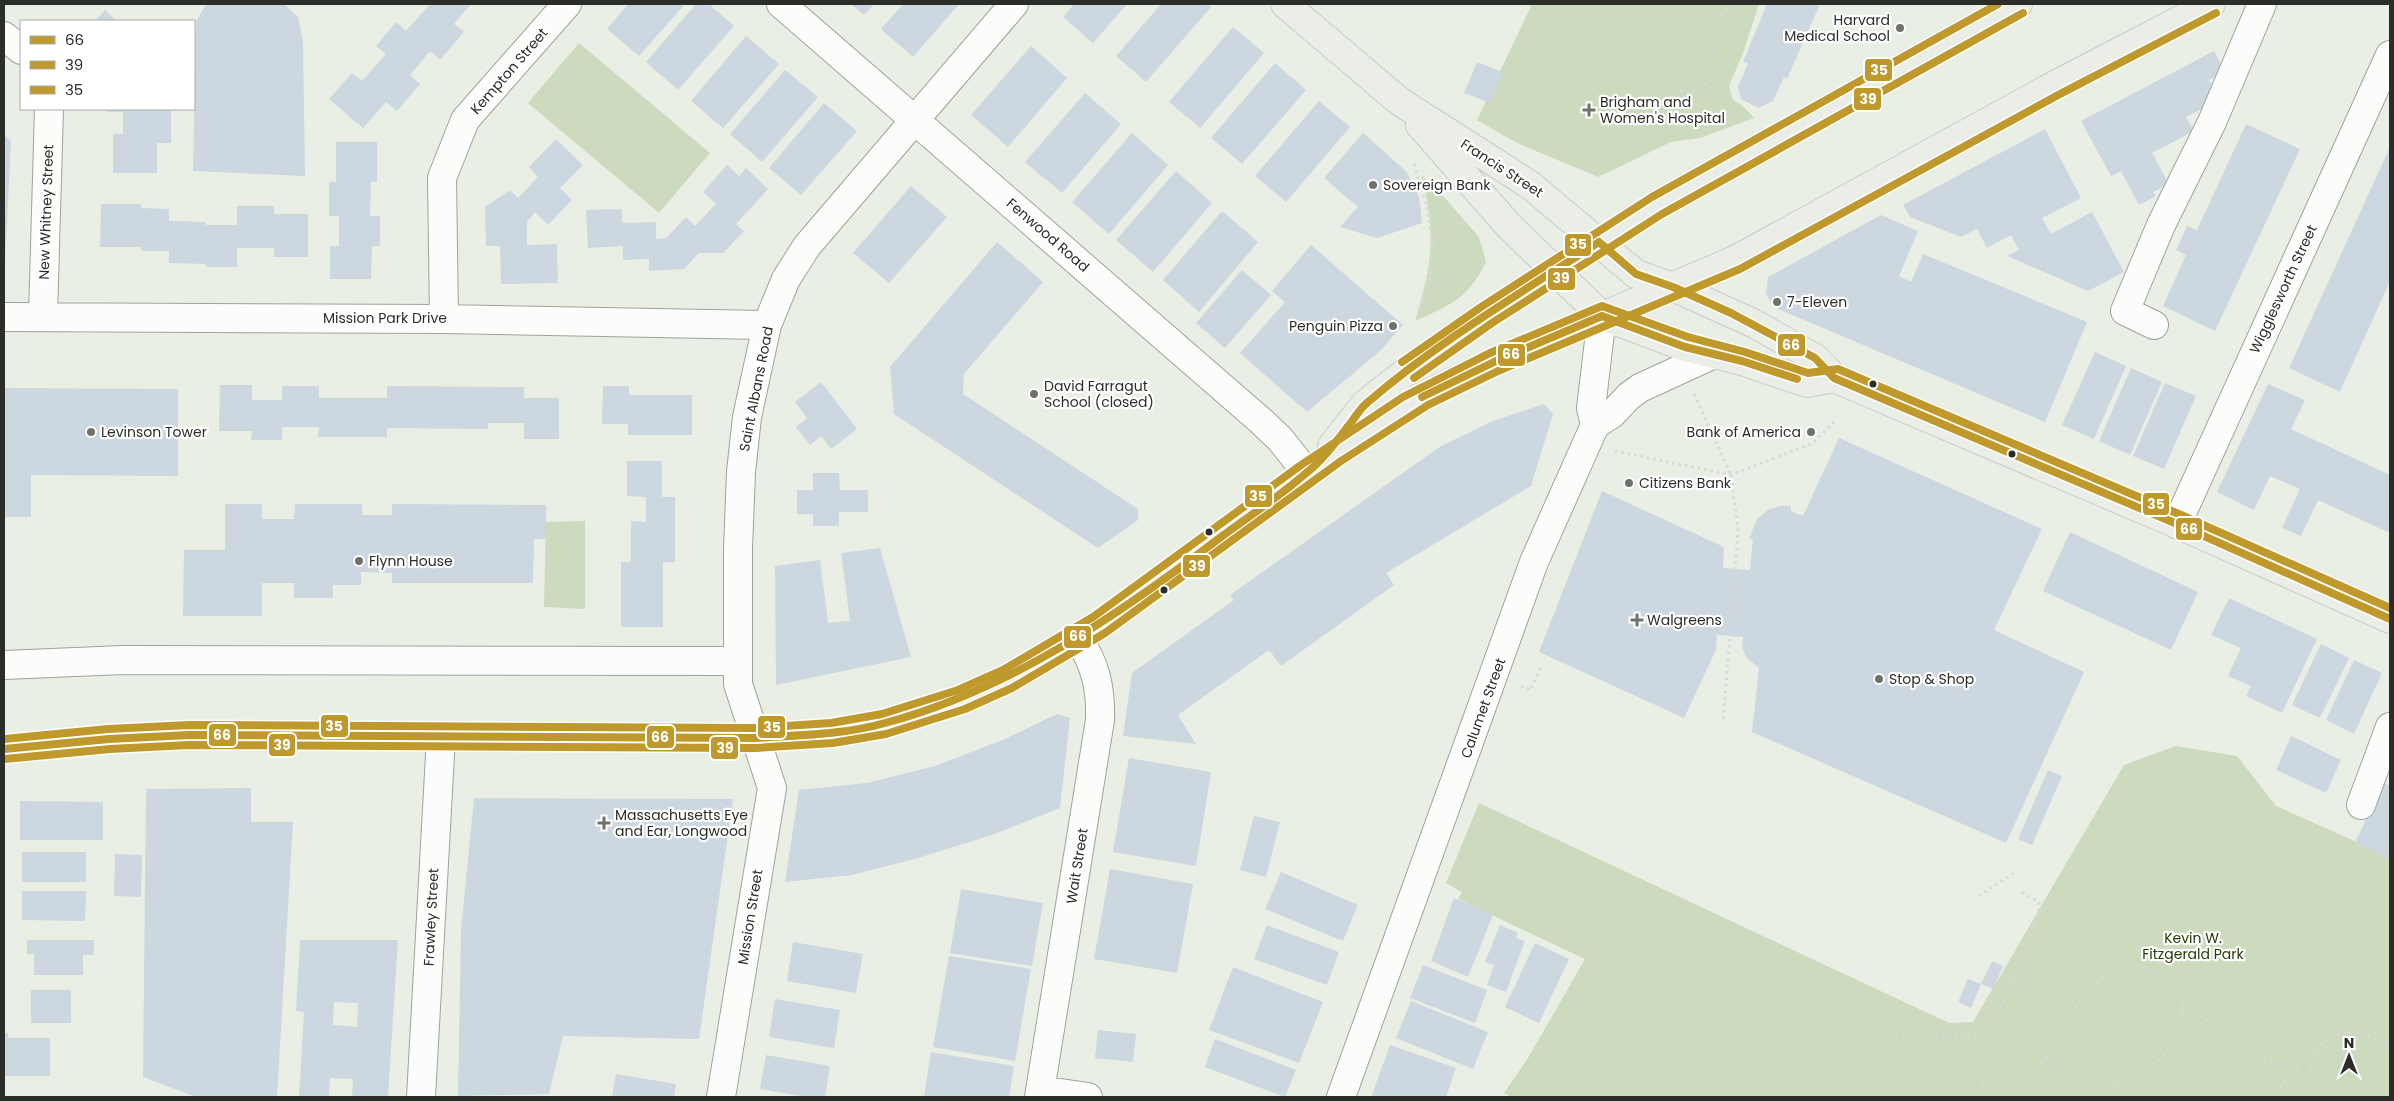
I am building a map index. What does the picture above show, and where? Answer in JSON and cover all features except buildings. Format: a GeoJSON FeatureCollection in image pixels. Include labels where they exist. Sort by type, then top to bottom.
{"type":"FeatureCollection","features":[{"type":"Feature","properties":{"kind":"main road","name":"Francis Street"},"geometry":{"type":"LineString","coordinates":[[1285,4],[1399,101],[1530,185],[1636,274],[1673,287],[1753,323],[1816,358],[1834,378]]}},
{"type":"Feature","properties":{"kind":"main road"},"geometry":{"type":"LineString","coordinates":[[1307,472],[1336,442],[1365,404],[1420,361],[1556,270],[1657,205],[2018,4]]}},
{"type":"Feature","properties":{"kind":"main road"},"geometry":{"type":"LineString","coordinates":[[4,749],[189,735],[755,738],[832,733],[884,724],[909,716],[986,689],[1078,639],[1307,472],[1429,393],[1494,362],[1735,260],[2055,85],[2211,4]]}},
{"type":"Feature","properties":{"kind":"main road","name":"Francis Street"},"geometry":{"type":"LineString","coordinates":[[1399,101],[1498,215],[1602,316]]}},
{"type":"Feature","properties":{"kind":"main road"},"geometry":{"type":"LineString","coordinates":[[1602,316],[1685,347],[1807,382],[1834,378],[2177,524],[2390,619]]}},
{"type":"Feature","properties":{"kind":"street","name":"Kempton Street"},"geometry":{"type":"LineString","coordinates":[[444,319],[442,178],[465,120],[567,4]]}},
{"type":"Feature","properties":{"kind":"street","name":"Fenwood Road"},"geometry":{"type":"LineString","coordinates":[[781,4],[1261,421],[1280,439],[1307,472]]}},
{"type":"Feature","properties":{"kind":"street","name":"Saint Albans Road"},"geometry":{"type":"LineString","coordinates":[[755,738],[738,684],[738,525],[741,472],[748,417],[767,325],[786,279],[807,246],[914,118],[1014,4]]}},
{"type":"Feature","properties":{"kind":"street"},"geometry":{"type":"LineString","coordinates":[[2154,325],[2125,311],[2161,225],[2212,122],[2262,4]]}},
{"type":"Feature","properties":{"kind":"street"},"geometry":{"type":"LineString","coordinates":[[4,36],[20,49]]}},
{"type":"Feature","properties":{"kind":"street","name":"Wigglesworth Street"},"geometry":{"type":"LineString","coordinates":[[2177,524],[2390,55]]}},
{"type":"Feature","properties":{"kind":"street","name":"New Whitney Street"},"geometry":{"type":"LineString","coordinates":[[43,316],[49,110]]}},
{"type":"Feature","properties":{"kind":"street"},"geometry":{"type":"LineString","coordinates":[[1602,316],[1591,408],[1595,425],[1612,414],[1628,396],[1640,388],[1714,354]]}},
{"type":"Feature","properties":{"kind":"street","name":"Mission Park Drive"},"geometry":{"type":"LineString","coordinates":[[4,317],[444,319],[767,325]]}},
{"type":"Feature","properties":{"kind":"street","name":"Calumet Street"},"geometry":{"type":"LineString","coordinates":[[1340,1097],[1534,562],[1595,425]]}},
{"type":"Feature","properties":{"kind":"street","name":"Wait Street"},"geometry":{"type":"LineString","coordinates":[[1040,1094],[1100,727],[1100,687],[1090,658],[1078,639]]}},
{"type":"Feature","properties":{"kind":"street"},"geometry":{"type":"LineString","coordinates":[[4,665],[123,660],[738,661]]}},
{"type":"Feature","properties":{"kind":"street"},"geometry":{"type":"LineString","coordinates":[[2361,805],[2390,727]]}},
{"type":"Feature","properties":{"kind":"street","name":"Frawley Street"},"geometry":{"type":"LineString","coordinates":[[421,1097],[441,737]]}},
{"type":"Feature","properties":{"kind":"street","name":"Mission Street"},"geometry":{"type":"LineString","coordinates":[[721,1097],[772,788],[755,738]]}},
{"type":"Feature","properties":{"kind":"street"},"geometry":{"type":"LineString","coordinates":[[1040,1094],[1088,1097]]}},
{"type":"Feature","properties":{"kind":"path"},"geometry":{"type":"LineString","coordinates":[[1661,87],[1685,93],[1696,92],[1704,87],[1714,76],[1715,64],[1710,34],[1714,21],[1730,4]]}},
{"type":"Feature","properties":{"kind":"path"},"geometry":{"type":"LineString","coordinates":[[1414,164],[1427,207],[1434,254],[1418,316]]}},
{"type":"Feature","properties":{"kind":"path"},"geometry":{"type":"LineString","coordinates":[[1431,235],[1466,220]]}},
{"type":"Feature","properties":{"kind":"path"},"geometry":{"type":"LineString","coordinates":[[1429,279],[1461,295]]}},
{"type":"Feature","properties":{"kind":"path"},"geometry":{"type":"LineString","coordinates":[[1692,389],[1731,475],[1738,531],[1723,722]]}},
{"type":"Feature","properties":{"kind":"path"},"geometry":{"type":"LineString","coordinates":[[1610,450],[1731,475],[1813,443],[1836,420]]}},
{"type":"Feature","properties":{"kind":"path"},"geometry":{"type":"LineString","coordinates":[[1531,690],[1542,664]]}},
{"type":"Feature","properties":{"kind":"path"},"geometry":{"type":"LineString","coordinates":[[1979,896],[2014,873]]}},
{"type":"Feature","properties":{"kind":"path"},"geometry":{"type":"LineString","coordinates":[[1842,1097],[1844,1080],[1852,1061],[1863,1044],[1877,1037],[1967,1037],[1987,1029],[1999,1011],[2039,912],[2039,902],[2021,892]]}},
{"type":"Feature","properties":{"kind":"path"},"geometry":{"type":"LineString","coordinates":[[2022,1097],[2081,999],[2095,984],[2111,972],[2128,968],[2144,968],[2170,983],[2183,1000],[2181,1032],[2161,1059],[2105,1090],[2099,1097]]}},
{"type":"Feature","properties":{"kind":"path"},"geometry":{"type":"LineString","coordinates":[[2183,1006],[2228,1031],[2254,1056],[2298,1067]]}},
{"type":"Feature","properties":{"kind":"path"},"geometry":{"type":"LineString","coordinates":[[2271,1097],[2314,1050],[2334,1035],[2360,1032],[2390,1045]]}},
{"type":"Feature","properties":{"kind":"path"},"geometry":{"type":"LineString","coordinates":[[1967,1037],[1979,1068],[1987,1097]]}},
{"type":"Feature","properties":{"kind":"path"},"geometry":{"type":"LineString","coordinates":[[2311,1097],[2307,1092],[2314,1050]]}},
{"type":"Feature","properties":{"kind":"green space"},"geometry":{"type":"Polygon","coordinates":[[[1532,4],[1759,4],[1743,53],[1729,86],[1733,100],[1742,105],[1754,118],[1700,138],[1671,142],[1598,177],[1517,143],[1477,120],[1532,4]]]}},
{"type":"Feature","properties":{"kind":"green space"},"geometry":{"type":"Polygon","coordinates":[[[579,43],[710,153],[659,213],[528,103],[579,43]]]}},
{"type":"Feature","properties":{"kind":"green space"},"geometry":{"type":"Polygon","coordinates":[[[1421,175],[1437,189],[1479,237],[1486,262],[1465,293],[1448,305],[1415,321],[1429,266],[1431,232],[1421,175]]]}},
{"type":"Feature","properties":{"kind":"green space"},"geometry":{"type":"Polygon","coordinates":[[[585,521],[585,609],[544,607],[546,522],[585,521]]]}},
{"type":"Feature","properties":{"kind":"green space","name":"Kevin W. Fitzgerald Park"},"geometry":{"type":"Polygon","coordinates":[[[2176,746],[2237,756],[2276,806],[2390,857],[2390,1097],[1511,1097],[1504,1093],[1528,1058],[1585,959],[1458,899],[1462,892],[1446,883],[1479,803],[1949,1023],[1973,1022],[2124,765],[2176,746]]]}},
{"type":"Feature","properties":{"kind":"transit line","name":"35"},"geometry":{"type":"LineString","coordinates":[[1402,362],[1481,307],[1652,197],[1998,4]]}},
{"type":"Feature","properties":{"kind":"transit line","name":"39"},"geometry":{"type":"LineString","coordinates":[[1414,378],[1492,323],[1662,214],[2023,13]]}},
{"type":"Feature","properties":{"kind":"transit line","name":"39"},"geometry":{"type":"LineString","coordinates":[[5,759],[110,749],[189,745],[756,748],[833,743],[886,734],[965,709],[1012,688],[1105,633],[1341,461],[1428,405],[1498,371],[1740,269],[2060,94],[2216,13]]}},
{"type":"Feature","properties":{"kind":"transit line","name":"66"},"geometry":{"type":"LineString","coordinates":[[1599,242],[1636,274],[1673,287],[1731,313],[1815,358],[1834,378],[2177,524],[2390,619]]}},
{"type":"Feature","properties":{"kind":"transit line","name":"66"},"geometry":{"type":"LineString","coordinates":[[4,749],[109,739],[189,735],[755,738],[820,734],[853,730],[885,723],[976,691],[1019,670],[1102,622],[1274,499],[1311,469],[1328,451],[1362,407],[1423,358],[1599,242]]}},
{"type":"Feature","properties":{"kind":"transit line","name":"35"},"geometry":{"type":"LineString","coordinates":[[4,739],[108,729],[189,725],[755,728],[831,723],[882,714],[958,690],[1003,670],[1093,617],[1301,465],[1403,397],[1490,353],[1602,306],[1688,337],[1745,352],[1808,373],[1838,369],[2181,515],[2390,608]]}},
{"type":"Feature","properties":{"kind":"transit line","name":"66"},"geometry":{"type":"LineString","coordinates":[[1602,316],[1685,347],[1742,361],[1797,379]]}},
{"type":"Feature","properties":{"kind":"transit line","name":"66"},"geometry":{"type":"LineString","coordinates":[[1422,397],[1494,362],[1602,316]]}},
{"type":"Feature","properties":{"kind":"place","name":"Harvard Medical School"},"geometry":{"type":"Point","coordinates":[1900,28]}},
{"type":"Feature","properties":{"kind":"place","name":"Brigham and Women's Hospital"},"geometry":{"type":"Point","coordinates":[1589,110]}},
{"type":"Feature","properties":{"kind":"place","name":"Sovereign Bank"},"geometry":{"type":"Point","coordinates":[1373,185]}},
{"type":"Feature","properties":{"kind":"place","name":"7-Eleven"},"geometry":{"type":"Point","coordinates":[1777,302]}},
{"type":"Feature","properties":{"kind":"place","name":"Penguin Pizza"},"geometry":{"type":"Point","coordinates":[1393,326]}},
{"type":"Feature","properties":{"kind":"place","name":"David Farragut School (closed)"},"geometry":{"type":"Point","coordinates":[1034,394]}},
{"type":"Feature","properties":{"kind":"place","name":"Levinson Tower"},"geometry":{"type":"Point","coordinates":[91,432]}},
{"type":"Feature","properties":{"kind":"place","name":"Bank of America"},"geometry":{"type":"Point","coordinates":[1811,432]}},
{"type":"Feature","properties":{"kind":"place","name":"Citizens Bank"},"geometry":{"type":"Point","coordinates":[1629,483]}},
{"type":"Feature","properties":{"kind":"place","name":"Flynn House"},"geometry":{"type":"Point","coordinates":[359,561]}},
{"type":"Feature","properties":{"kind":"place","name":"Walgreens"},"geometry":{"type":"Point","coordinates":[1637,620]}},
{"type":"Feature","properties":{"kind":"place","name":"Stop & Shop"},"geometry":{"type":"Point","coordinates":[1879,679]}},
{"type":"Feature","properties":{"kind":"place","name":"Massachusetts Eye and Ear, Longwood"},"geometry":{"type":"Point","coordinates":[604,823]}}]}
